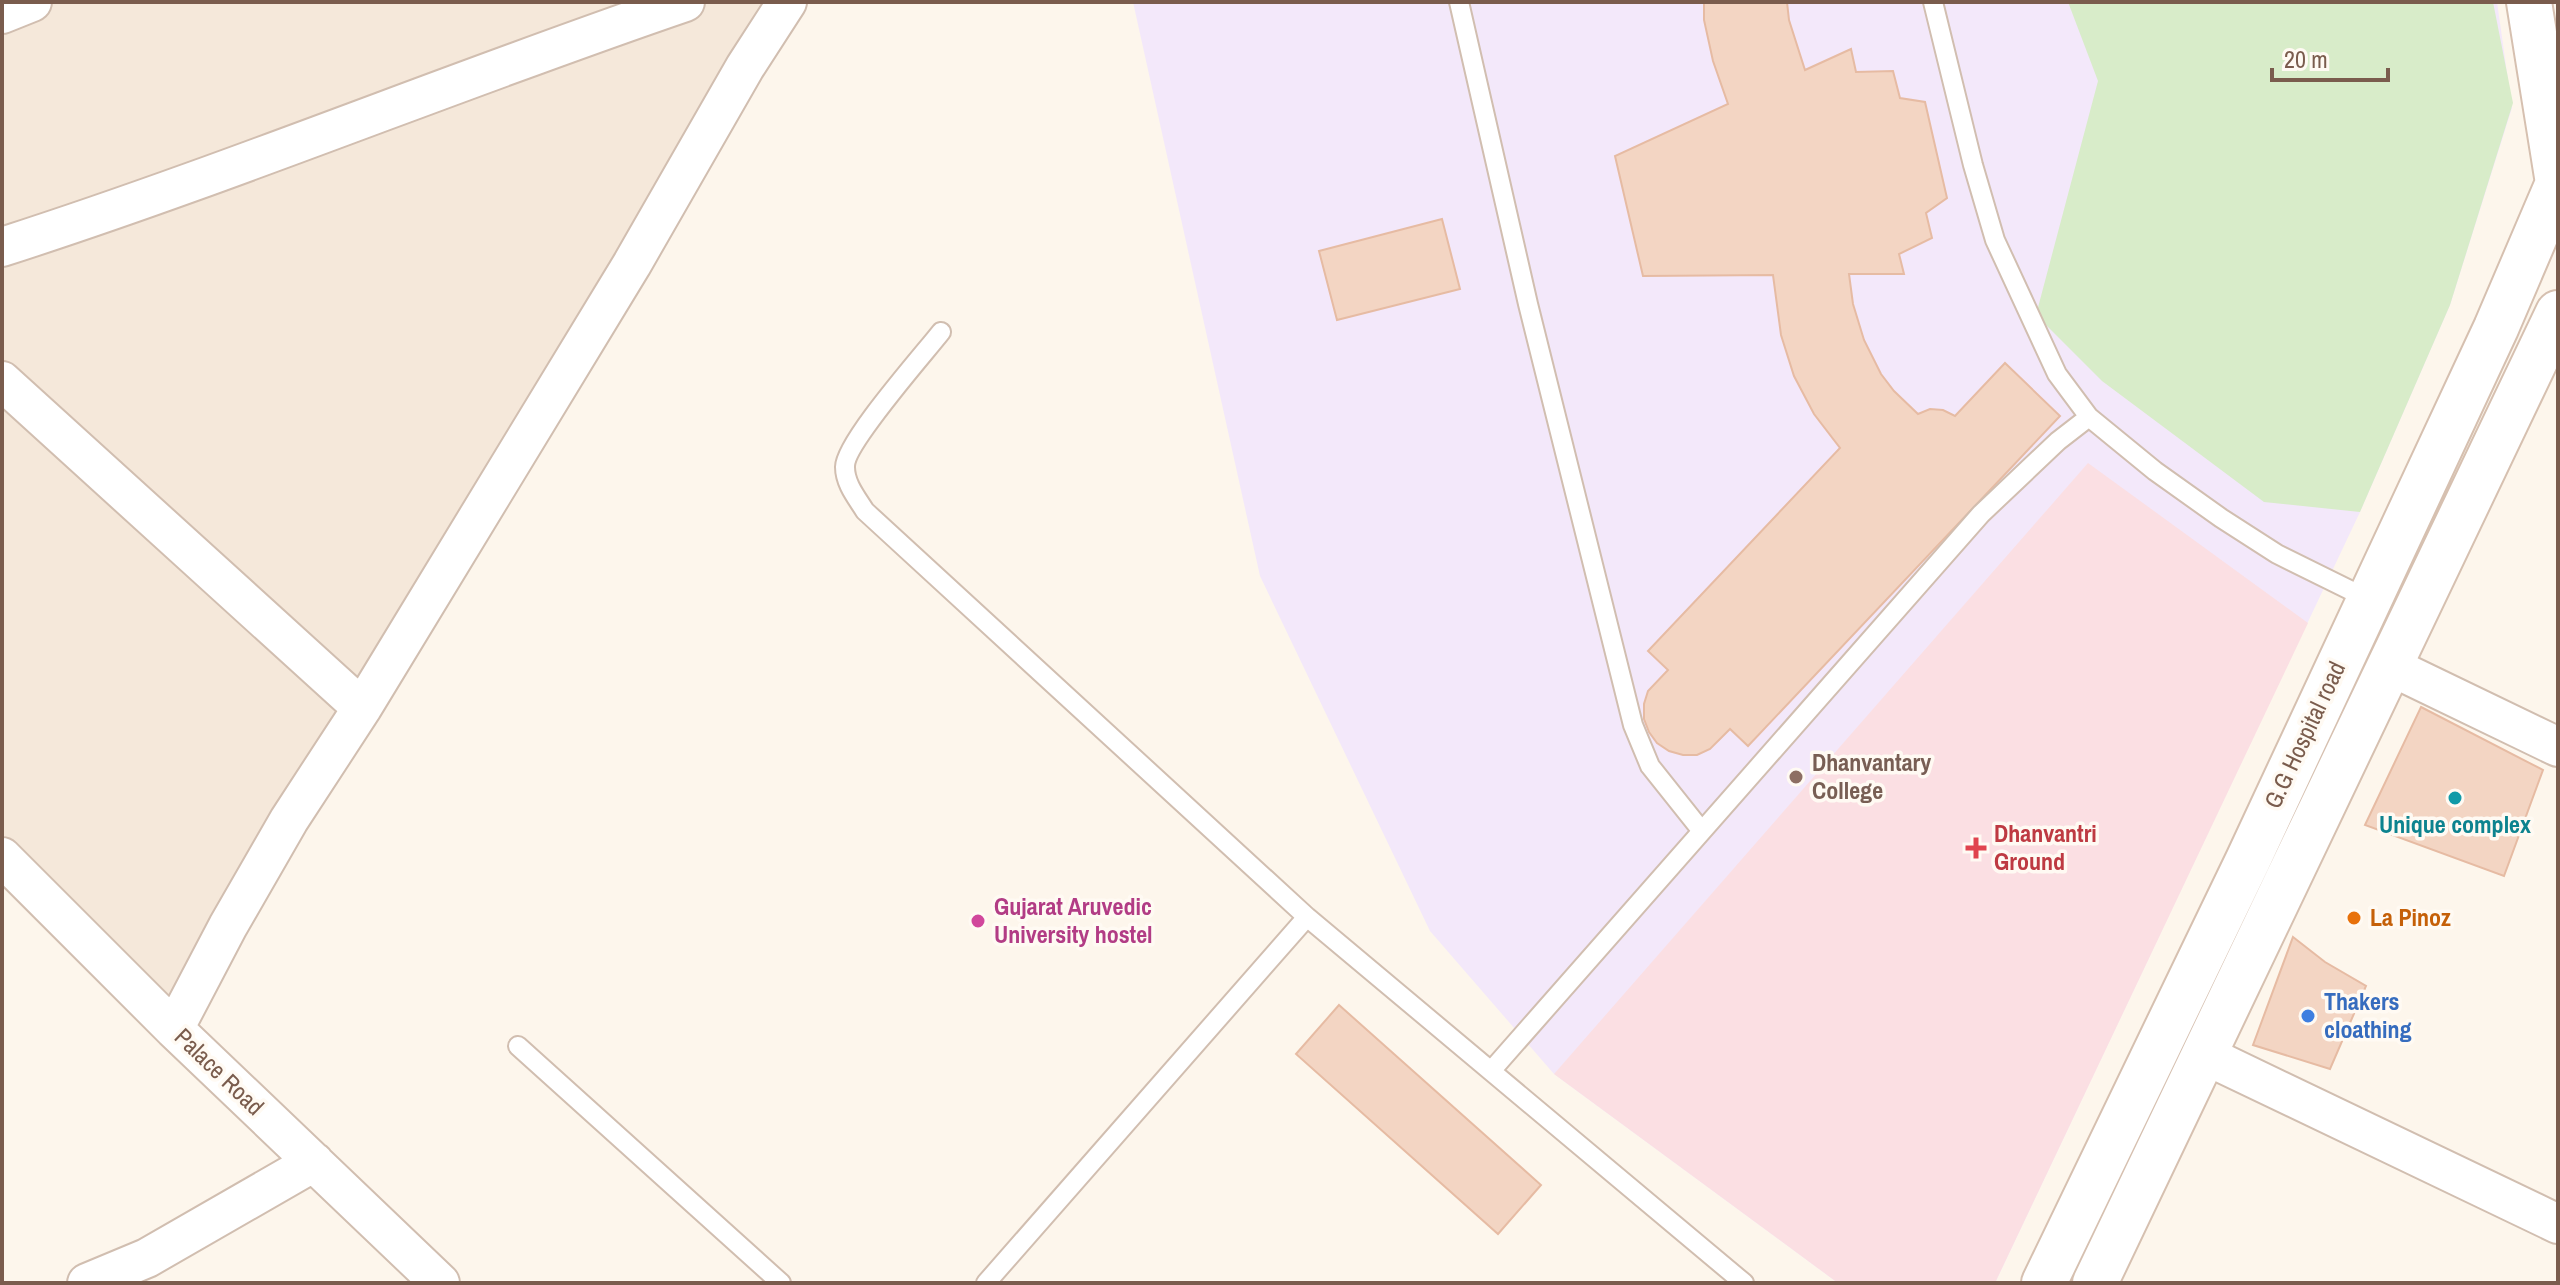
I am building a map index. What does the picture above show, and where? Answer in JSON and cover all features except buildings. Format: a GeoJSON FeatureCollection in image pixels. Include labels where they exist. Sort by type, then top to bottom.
{"type":"FeatureCollection","features":[{"type":"Feature","properties":{"kind":"main road"},"geometry":{"type":"LineString","coordinates":[[2529,2],[2558,183]]}},
{"type":"Feature","properties":{"kind":"main road","name":"G.G Hospital road"},"geometry":{"type":"LineString","coordinates":[[2044,1283],[2248,860],[2496,328],[2558,183]]}},
{"type":"Feature","properties":{"kind":"main road","name":"G.G Hospital road"},"geometry":{"type":"LineString","coordinates":[[2095,1283],[2558,313]]}},
{"type":"Feature","properties":{"kind":"street"},"geometry":{"type":"LineString","coordinates":[[2,14],[32,2]]}},
{"type":"Feature","properties":{"kind":"street"},"geometry":{"type":"LineString","coordinates":[[2,247],[270,154],[561,44],[685,2]]}},
{"type":"Feature","properties":{"kind":"street"},"geometry":{"type":"LineString","coordinates":[[174,1029],[289,820],[362,708],[632,264],[745,67],[787,2]]}},
{"type":"Feature","properties":{"kind":"street"},"geometry":{"type":"LineString","coordinates":[[2,381],[362,708]]}},
{"type":"Feature","properties":{"kind":"street"},"geometry":{"type":"LineString","coordinates":[[2390,666],[2558,747]]}},
{"type":"Feature","properties":{"kind":"street","name":"Palace Road"},"geometry":{"type":"LineString","coordinates":[[2,857],[174,1029],[440,1283]]}},
{"type":"Feature","properties":{"kind":"street"},"geometry":{"type":"LineString","coordinates":[[2203,1054],[2558,1224]]}},
{"type":"Feature","properties":{"kind":"street"},"geometry":{"type":"LineString","coordinates":[[87,1283],[147,1258],[314,1162]]}},
{"type":"Feature","properties":{"kind":"lane"},"geometry":{"type":"LineString","coordinates":[[1459,2],[1528,304],[1633,725],[1650,766],[1701,830]]}},
{"type":"Feature","properties":{"kind":"lane"},"geometry":{"type":"LineString","coordinates":[[1933,2],[1995,240],[2057,374],[2089,417],[2155,471],[2277,554],[2368,599]]}},
{"type":"Feature","properties":{"kind":"lane"},"geometry":{"type":"LineString","coordinates":[[941,332],[855,441],[844,465],[850,488],[865,511],[1307,917],[1732,1279]]}},
{"type":"Feature","properties":{"kind":"lane"},"geometry":{"type":"LineString","coordinates":[[1491,1071],[1981,514],[2058,441],[2089,417]]}},
{"type":"Feature","properties":{"kind":"lane"},"geometry":{"type":"LineString","coordinates":[[986,1283],[1307,917]]}},
{"type":"Feature","properties":{"kind":"lane"},"geometry":{"type":"LineString","coordinates":[[518,1046],[781,1283]]}},
{"type":"Feature","properties":{"kind":"shaded area"},"geometry":{"type":"Polygon","coordinates":[[[2,2],[788,2],[174,1029],[2,857],[2,2]]]}},
{"type":"Feature","properties":{"kind":"shaded area","name":"Dhanvantary College"},"geometry":{"type":"Polygon","coordinates":[[[1133,2],[2497,2],[2512,108],[2450,305],[2360,512],[1995,1283],[1838,1283],[1554,1074],[1430,931],[1260,576],[1133,2]]]}},
{"type":"Feature","properties":{"kind":"shaded area","name":"Dhanvantri Ground"},"geometry":{"type":"Polygon","coordinates":[[[2088,463],[2308,623],[1995,1283],[1838,1283],[1554,1074],[2088,463]]]}},
{"type":"Feature","properties":{"kind":"green space"},"geometry":{"type":"Polygon","coordinates":[[[2068,2],[2493,2],[2513,103],[2450,305],[2360,512],[2264,502],[2102,381],[2036,315],[2098,81],[2068,2]]]}},
{"type":"Feature","properties":{"kind":"place","name":"Dhanvantary College"},"geometry":{"type":"Point","coordinates":[1796,777]}},
{"type":"Feature","properties":{"kind":"place","name":"Unique complex"},"geometry":{"type":"Point","coordinates":[2455,798]}},
{"type":"Feature","properties":{"kind":"place","name":"Dhanvantri Ground"},"geometry":{"type":"Point","coordinates":[1976,848]}},
{"type":"Feature","properties":{"kind":"place","name":"La Pinoz"},"geometry":{"type":"Point","coordinates":[2354,918]}},
{"type":"Feature","properties":{"kind":"place","name":"Gujarat Aruvedic University hostel"},"geometry":{"type":"Point","coordinates":[978,921]}},
{"type":"Feature","properties":{"kind":"place","name":"Thakers cloathing"},"geometry":{"type":"Point","coordinates":[2308,1016]}}]}
